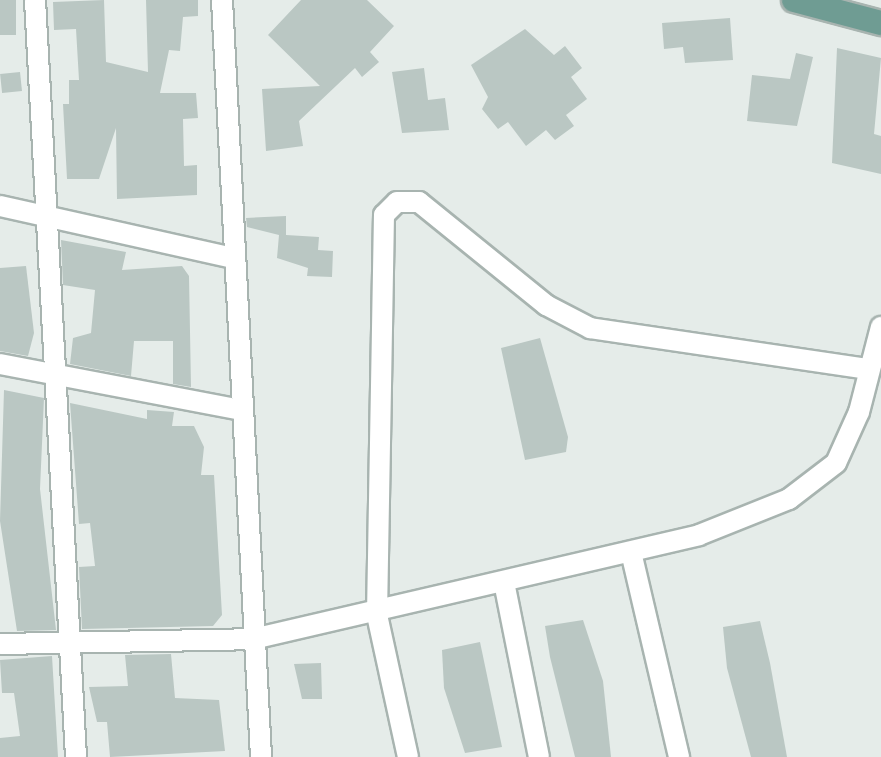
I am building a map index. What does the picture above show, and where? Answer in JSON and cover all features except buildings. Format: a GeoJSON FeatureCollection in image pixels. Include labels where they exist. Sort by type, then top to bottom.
{"type":"FeatureCollection","features":[{"type":"Feature","properties":{"kind":"main road"},"geometry":{"type":"LineString","coordinates":[[794,0],[881,23]]}},
{"type":"Feature","properties":{"kind":"street"},"geometry":{"type":"LineString","coordinates":[[35,0],[46,217],[75,646],[76,757]]}},
{"type":"Feature","properties":{"kind":"street"},"geometry":{"type":"LineString","coordinates":[[222,0],[232,258],[261,757]]}},
{"type":"Feature","properties":{"kind":"street"},"geometry":{"type":"LineString","coordinates":[[408,757],[377,615],[384,215],[397,202],[419,202],[546,305],[590,328],[869,369]]}},
{"type":"Feature","properties":{"kind":"street"},"geometry":{"type":"LineString","coordinates":[[0,206],[232,258]]}},
{"type":"Feature","properties":{"kind":"street"},"geometry":{"type":"LineString","coordinates":[[0,644],[75,646],[253,639],[377,615],[699,535],[789,499],[836,463],[881,327]]}},
{"type":"Feature","properties":{"kind":"street"},"geometry":{"type":"LineString","coordinates":[[0,364],[59,378],[241,410]]}},
{"type":"Feature","properties":{"kind":"street"},"geometry":{"type":"LineString","coordinates":[[631,552],[679,757]]}},
{"type":"Feature","properties":{"kind":"street"},"geometry":{"type":"LineString","coordinates":[[504,582],[539,757]]}}]}
